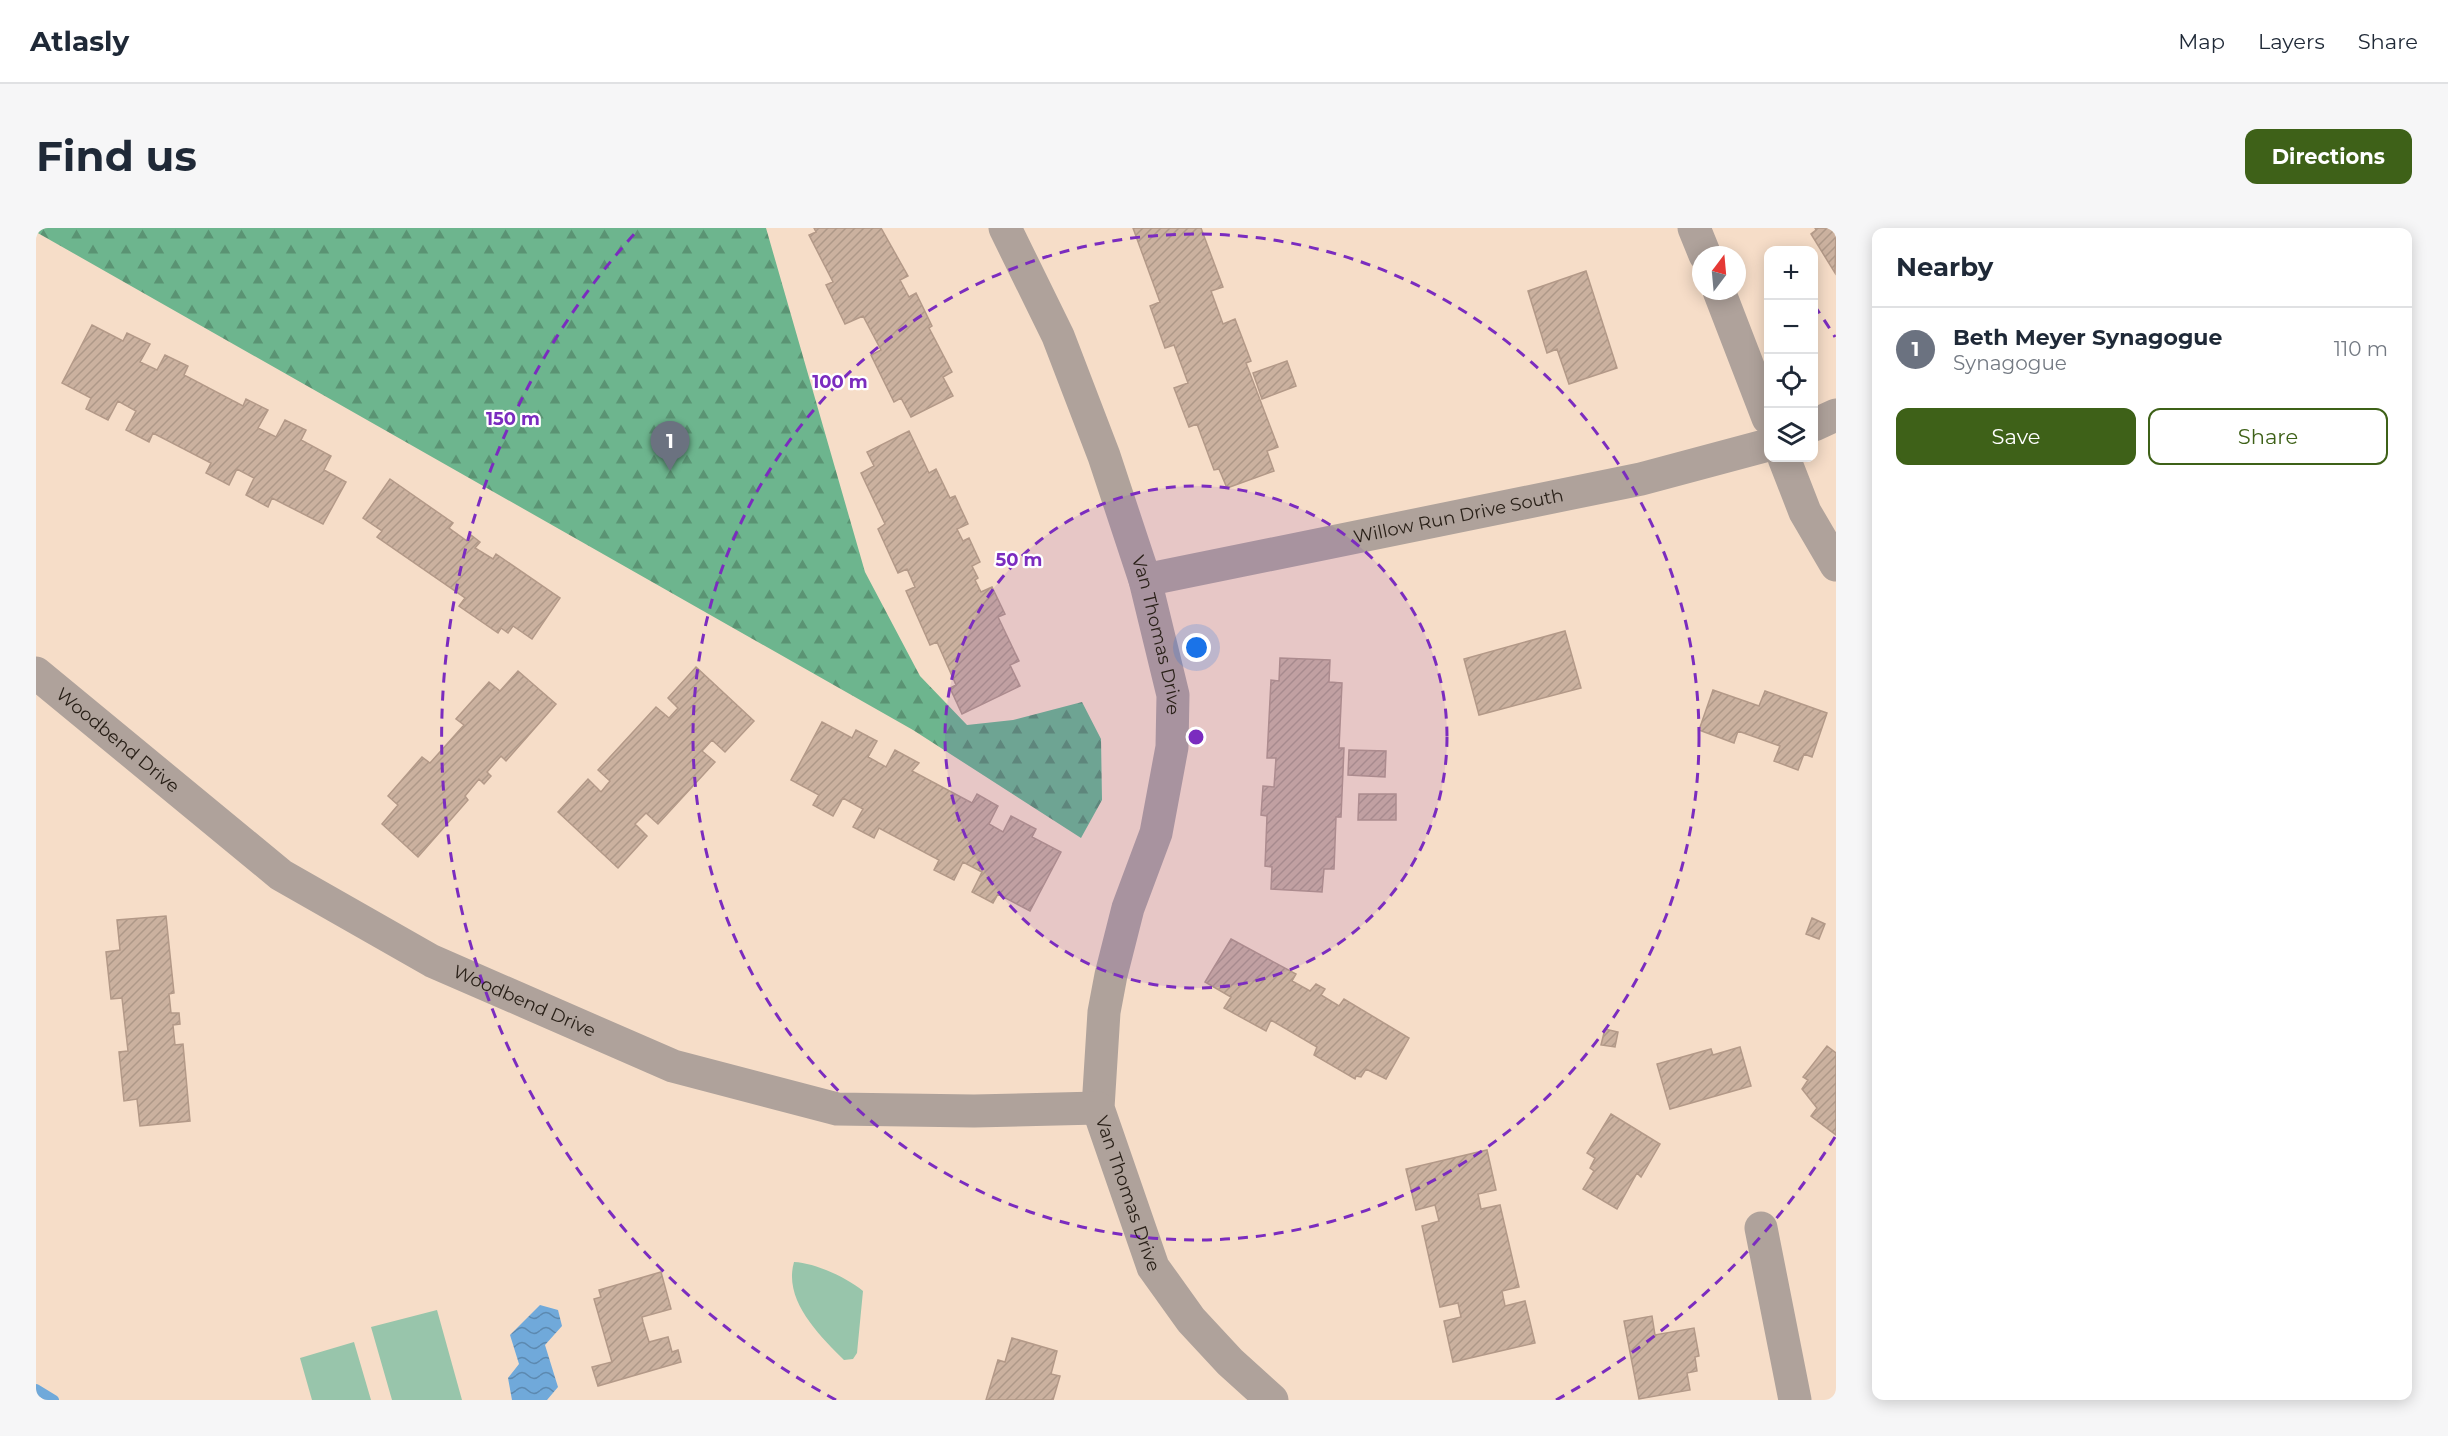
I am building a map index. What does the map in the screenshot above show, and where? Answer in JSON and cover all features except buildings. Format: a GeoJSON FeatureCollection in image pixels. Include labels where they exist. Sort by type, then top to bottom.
{"type":"FeatureCollection","features":[{"type":"Feature","properties":{"kind":"street","name":"Van Thomas Drive"},"geometry":{"type":"LineString","coordinates":[[1005,228],[1058,336],[1104,456],[1145,580],[1173,694],[1172,747],[1156,833],[1128,908],[1104,1012],[1098,1107],[1153,1267],[1191,1320],[1230,1362],[1272,1400]]}},
{"type":"Feature","properties":{"kind":"street"},"geometry":{"type":"LineString","coordinates":[[1694,228],[1701,246]]}},
{"type":"Feature","properties":{"kind":"street"},"geometry":{"type":"LineString","coordinates":[[1722,300],[1764,408]]}},
{"type":"Feature","properties":{"kind":"street"},"geometry":{"type":"LineString","coordinates":[[1818,423],[1836,415]]}},
{"type":"Feature","properties":{"kind":"street","name":"Willow Run Drive South"},"geometry":{"type":"LineString","coordinates":[[1145,580],[1641,479],[1764,446]]}},
{"type":"Feature","properties":{"kind":"street"},"geometry":{"type":"LineString","coordinates":[[1786,462],[1805,512],[1836,566]]}},
{"type":"Feature","properties":{"kind":"street","name":"Woodbend Drive"},"geometry":{"type":"LineString","coordinates":[[36,673],[281,875],[432,961],[674,1066],[837,1109],[974,1111],[1098,1107]]}},
{"type":"Feature","properties":{"kind":"street"},"geometry":{"type":"LineString","coordinates":[[1761,1228],[1795,1400]]}},
{"type":"Feature","properties":{"kind":"green space"},"geometry":{"type":"Polygon","coordinates":[[[36,228],[766,228],[865,572],[920,676],[967,725],[1013,720],[1082,702],[1101,739],[1102,800],[1081,838],[913,730],[36,232],[36,228]]]}},
{"type":"Feature","properties":{"kind":"green space"},"geometry":{"type":"Polygon","coordinates":[[[794,1262],[830,1272],[863,1291],[857,1353],[853,1359],[844,1360],[814,1328],[798,1303],[792,1276],[794,1262]]]}},
{"type":"Feature","properties":{"kind":"green space"},"geometry":{"type":"Polygon","coordinates":[[[437,1310],[462,1400],[392,1400],[371,1327],[437,1310]]]}},
{"type":"Feature","properties":{"kind":"green space"},"geometry":{"type":"Polygon","coordinates":[[[354,1342],[371,1400],[312,1400],[300,1358],[354,1342]]]}},
{"type":"Feature","properties":{"kind":"water"},"geometry":{"type":"Polygon","coordinates":[[[540,1305],[558,1310],[562,1326],[545,1345],[558,1387],[547,1400],[512,1400],[508,1378],[519,1364],[510,1335],[540,1305]]]}},
{"type":"Feature","properties":{"kind":"waterway"},"geometry":{"type":"LineString","coordinates":[[36,1389],[54,1400]]}},
{"type":"Feature","properties":{"kind":"place","name":"Beth Meyer Synagogue"},"geometry":{"type":"Point","coordinates":[670,471]}}]}
